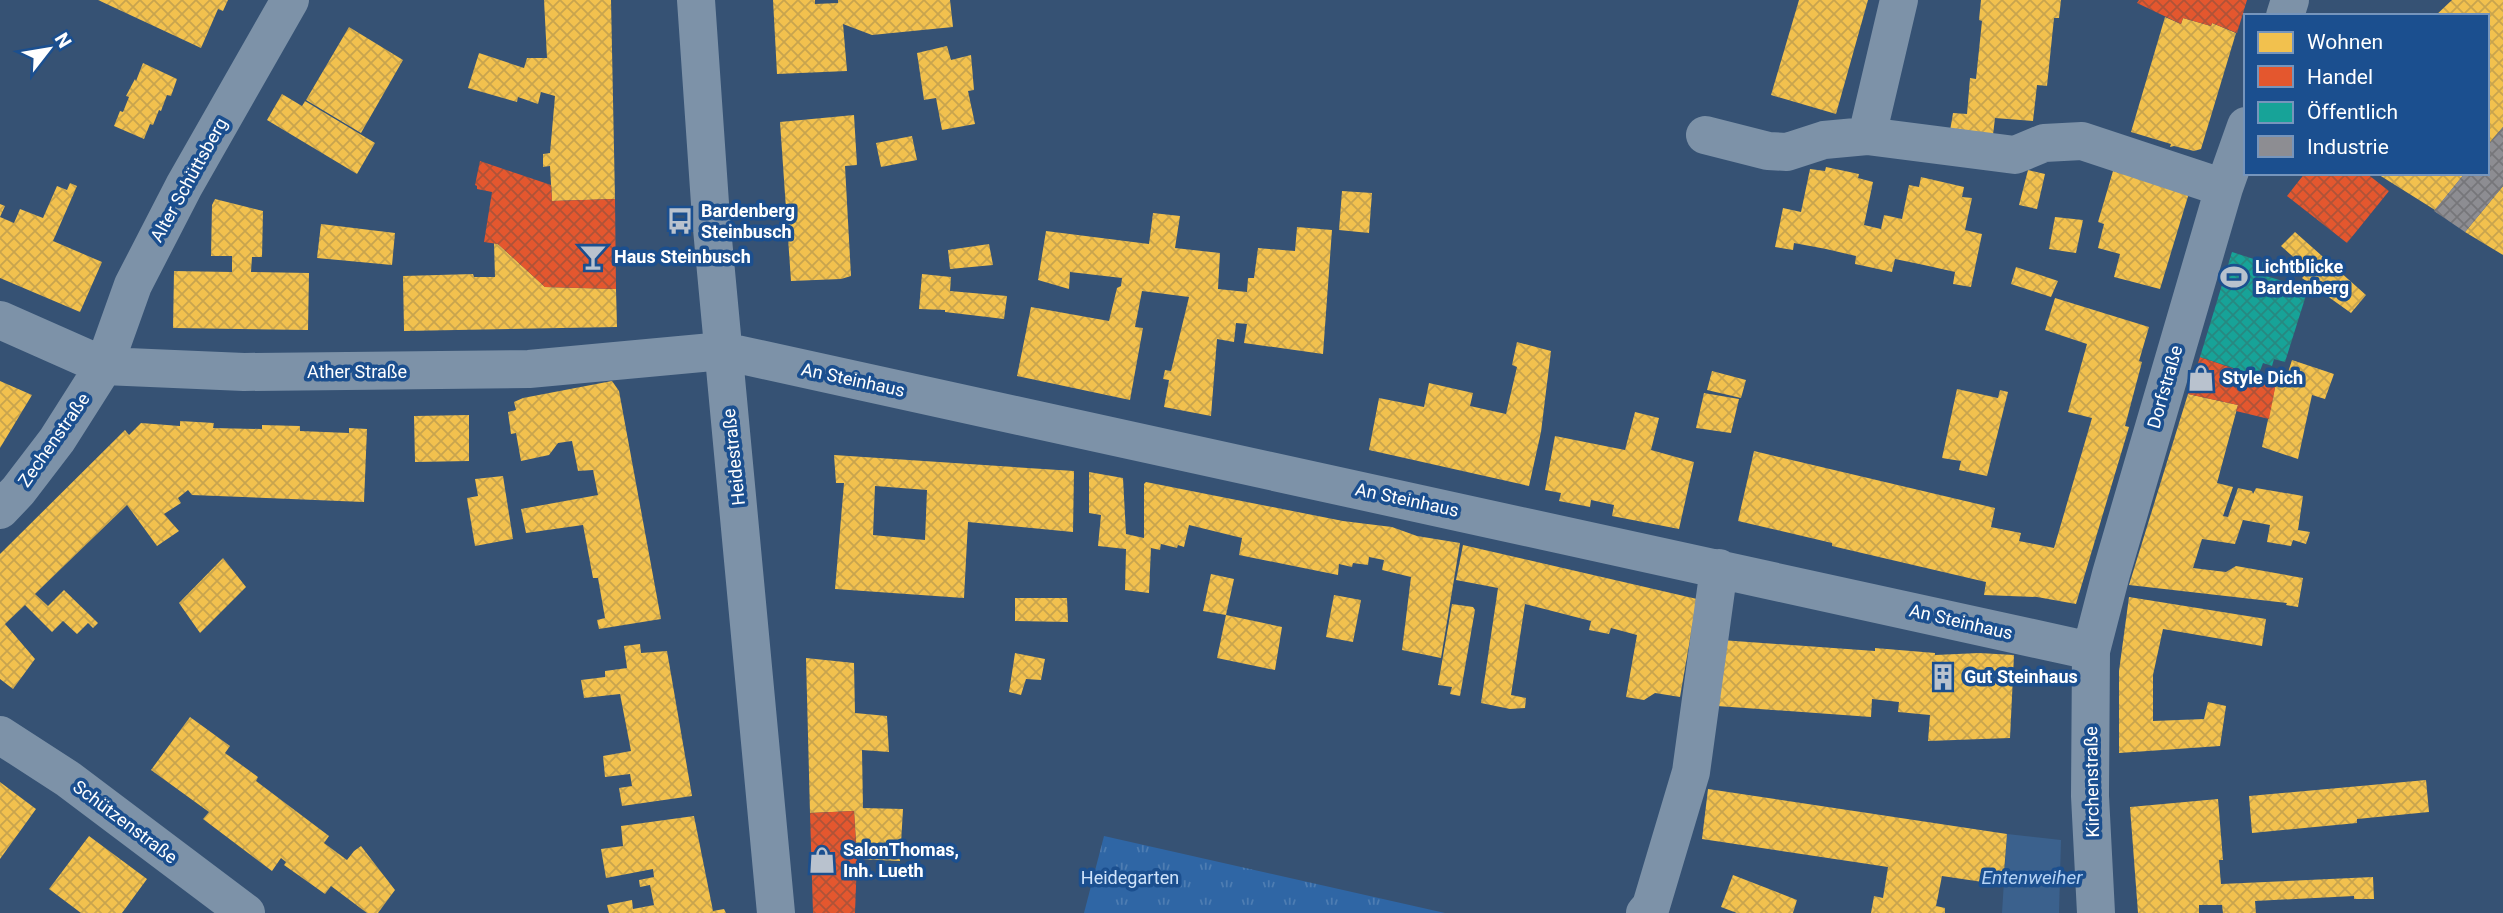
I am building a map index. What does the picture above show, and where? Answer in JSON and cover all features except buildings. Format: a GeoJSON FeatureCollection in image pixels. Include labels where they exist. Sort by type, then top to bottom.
{"type":"FeatureCollection","features":[{"type":"Feature","properties":{"kind":"street","name":"Alter Schüttsberg"},"geometry":{"type":"LineString","coordinates":[[104,366],[133,285],[184,186],[290,0]]}},
{"type":"Feature","properties":{"kind":"street","name":"Heidestraße"},"geometry":{"type":"LineString","coordinates":[[695,0],[723,351],[742,529],[776,913]]}},
{"type":"Feature","properties":{"kind":"street"},"geometry":{"type":"LineString","coordinates":[[1867,136],[1899,0]]}},
{"type":"Feature","properties":{"kind":"street","name":"Dorfstraße"},"geometry":{"type":"LineString","coordinates":[[2091,650],[2224,188],[2244,132]]}},
{"type":"Feature","properties":{"kind":"street"},"geometry":{"type":"LineString","coordinates":[[1705,135],[1768,151],[1787,152],[1824,140],[1867,136],[2015,155],[2044,143],[2082,141],[2224,188]]}},
{"type":"Feature","properties":{"kind":"street","name":"Ather Straße"},"geometry":{"type":"LineString","coordinates":[[0,320],[104,366],[244,372],[529,369],[723,351]]}},
{"type":"Feature","properties":{"kind":"street","name":"An Steinhaus"},"geometry":{"type":"LineString","coordinates":[[723,351],[2091,650]]}},
{"type":"Feature","properties":{"kind":"street","name":"Zechenstraße"},"geometry":{"type":"LineString","coordinates":[[0,510],[57,440],[104,366]]}},
{"type":"Feature","properties":{"kind":"street"},"geometry":{"type":"LineString","coordinates":[[1645,913],[1651,906],[1691,772],[1719,568]]}},
{"type":"Feature","properties":{"kind":"street","name":"Kirchenstraße"},"geometry":{"type":"LineString","coordinates":[[2091,650],[2090,796],[2096,913]]}},
{"type":"Feature","properties":{"kind":"street","name":"Schützenstraße"},"geometry":{"type":"LineString","coordinates":[[0,735],[68,779],[246,913]]}},
{"type":"Feature","properties":{"kind":"green space","name":"Heidegarten"},"geometry":{"type":"Polygon","coordinates":[[[1104,836],[1445,913],[1084,913],[1104,836]]]}},
{"type":"Feature","properties":{"kind":"water","name":"Entenweiher"},"geometry":{"type":"Polygon","coordinates":[[[2007,834],[2061,840],[2059,913],[2002,913],[2007,834]]]}},
{"type":"Feature","properties":{"kind":"place","name":"Bardenberg Steinbusch"},"geometry":{"type":"Point","coordinates":[680,221]}},
{"type":"Feature","properties":{"kind":"place","name":"Haus Steinbusch"},"geometry":{"type":"Point","coordinates":[593,257]}},
{"type":"Feature","properties":{"kind":"place","name":"Lichtblicke Bardenberg"},"geometry":{"type":"Point","coordinates":[2234,277]}},
{"type":"Feature","properties":{"kind":"place","name":"Style Dich"},"geometry":{"type":"Point","coordinates":[2201,378]}},
{"type":"Feature","properties":{"kind":"place","name":"Gut Steinhaus"},"geometry":{"type":"Point","coordinates":[1943,677]}},
{"type":"Feature","properties":{"kind":"place","name":"SalonThomas, Inh. Lueth"},"geometry":{"type":"Point","coordinates":[822,860]}}]}
